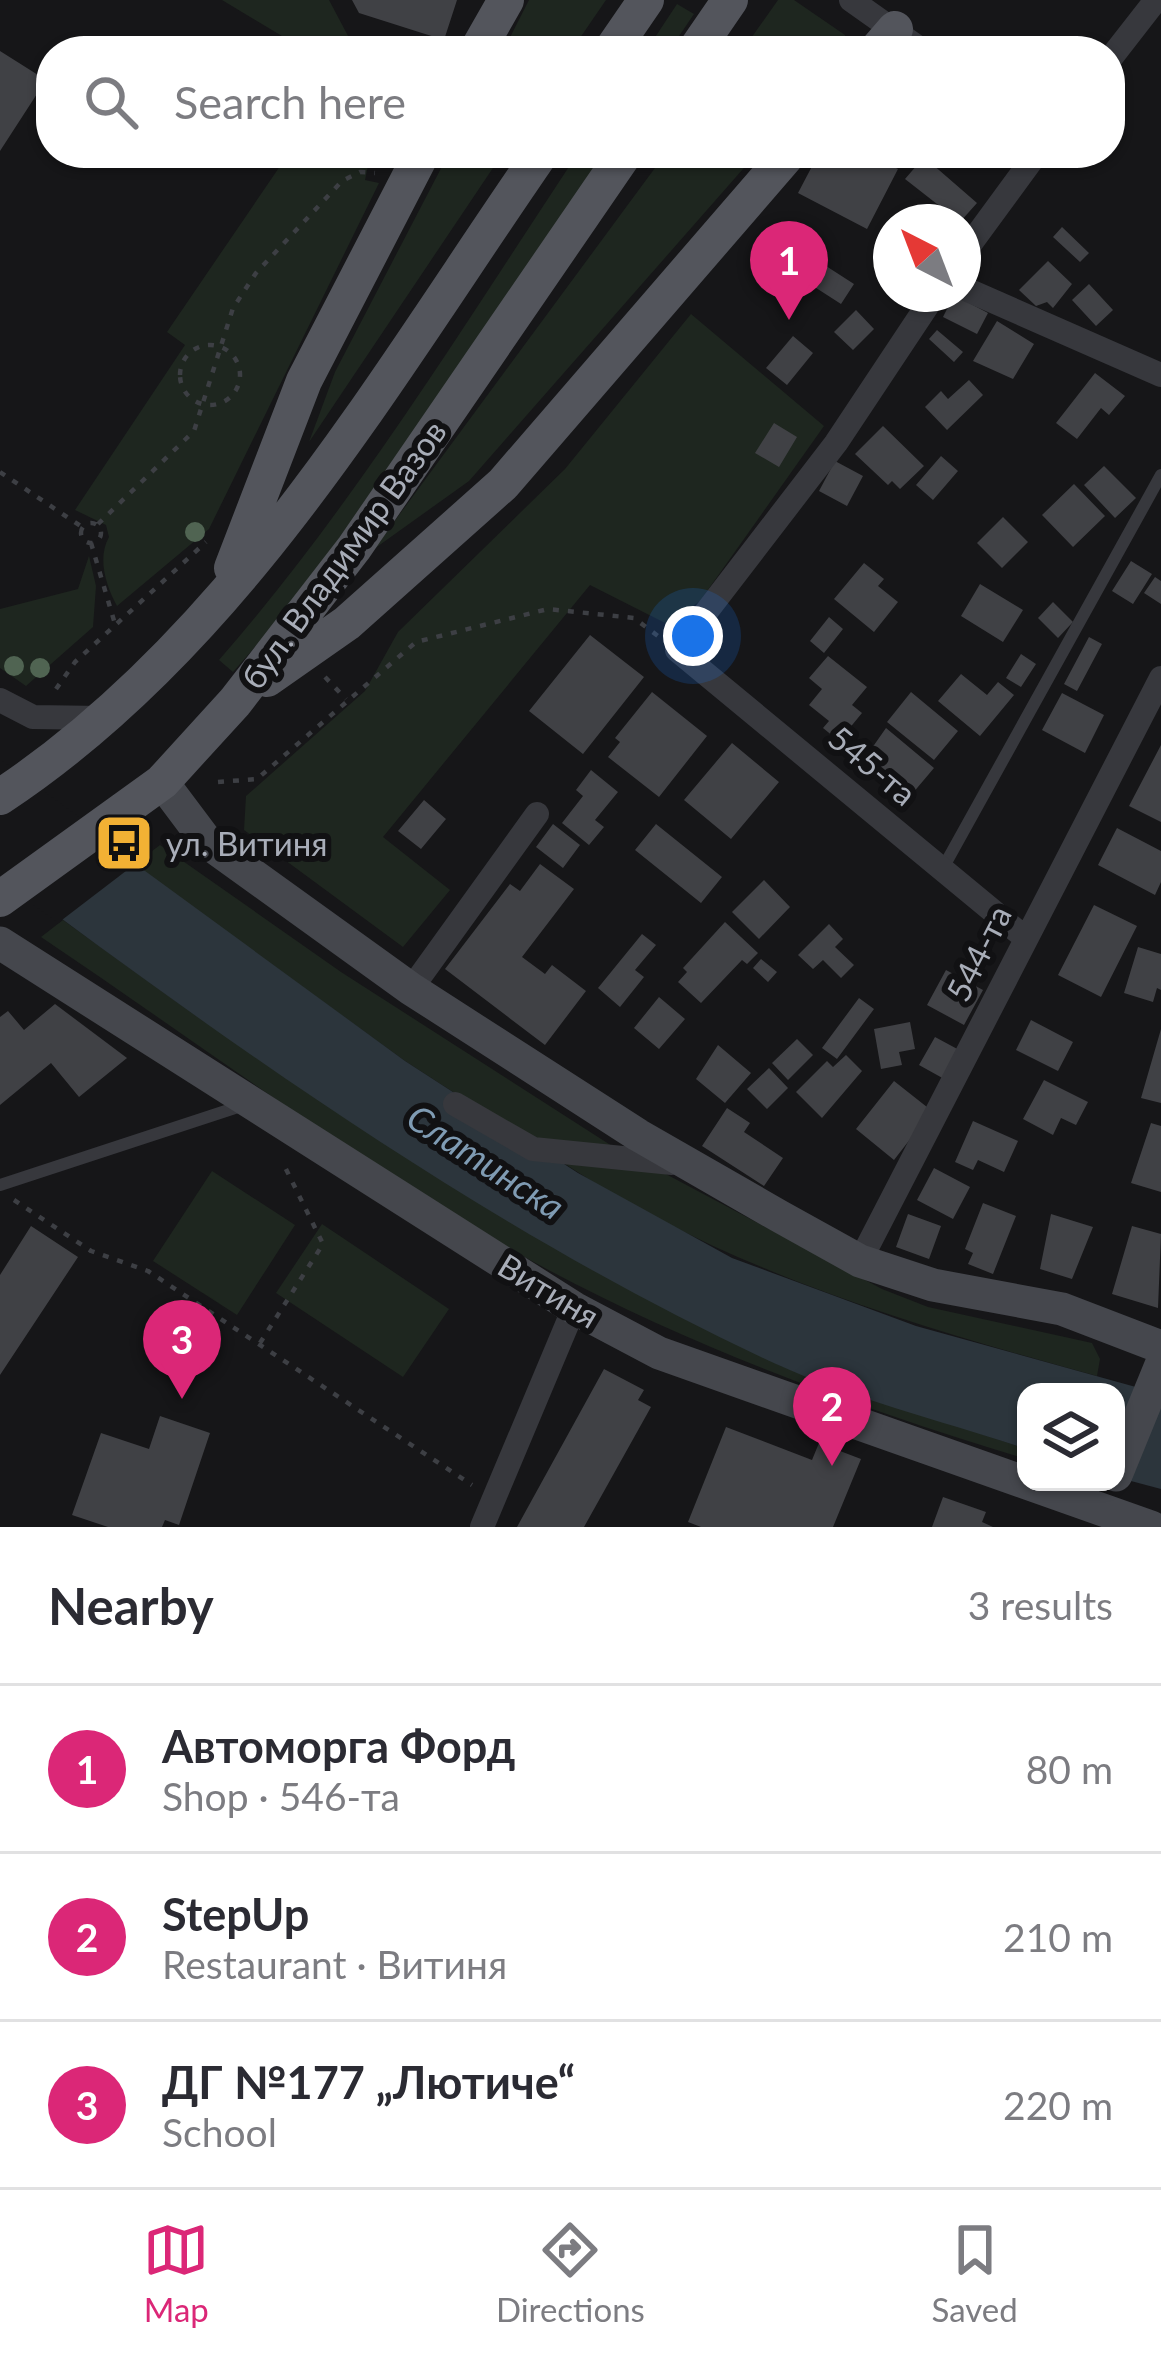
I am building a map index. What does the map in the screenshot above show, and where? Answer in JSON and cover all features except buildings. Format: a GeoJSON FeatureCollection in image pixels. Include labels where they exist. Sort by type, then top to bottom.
{"type":"FeatureCollection","features":[{"type":"Feature","properties":{"kind":"main road"},"geometry":{"type":"LineString","coordinates":[[486,36],[506,0]]}},
{"type":"Feature","properties":{"kind":"main road"},"geometry":{"type":"LineString","coordinates":[[621,36],[646,0]]}},
{"type":"Feature","properties":{"kind":"main road"},"geometry":{"type":"LineString","coordinates":[[705,36],[729,2]]}},
{"type":"Feature","properties":{"kind":"main road"},"geometry":{"type":"LineString","coordinates":[[223,593],[304,381],[414,168]]}},
{"type":"Feature","properties":{"kind":"main road","name":"бул. Владимир Вазов"},"geometry":{"type":"LineString","coordinates":[[0,796],[110,717],[223,593],[302,497],[531,168]]}},
{"type":"Feature","properties":{"kind":"main road","name":"бул. Владимир Вазов"},"geometry":{"type":"LineString","coordinates":[[0,899],[162,782],[235,702],[355,548],[615,168]]}},
{"type":"Feature","properties":{"kind":"main road"},"geometry":{"type":"LineString","coordinates":[[235,702],[347,623],[503,484],[776,168]]}},
{"type":"Feature","properties":{"kind":"street"},"geometry":{"type":"LineString","coordinates":[[851,0],[889,36]]}},
{"type":"Feature","properties":{"kind":"street"},"geometry":{"type":"LineString","coordinates":[[1125,40],[1156,0]]}},
{"type":"Feature","properties":{"kind":"street"},"geometry":{"type":"LineString","coordinates":[[981,229],[1026,168]]}},
{"type":"Feature","properties":{"kind":"street"},"geometry":{"type":"LineString","coordinates":[[981,296],[1161,375]]}},
{"type":"Feature","properties":{"kind":"street"},"geometry":{"type":"LineString","coordinates":[[677,650],[836,442],[923,312]]}},
{"type":"Feature","properties":{"kind":"street","name":"545-та"},"geometry":{"type":"LineString","coordinates":[[677,650],[1023,936]]}},
{"type":"Feature","properties":{"kind":"street","name":"544-та"},"geometry":{"type":"LineString","coordinates":[[860,1261],[1023,936],[1161,678]]}},
{"type":"Feature","properties":{"kind":"street"},"geometry":{"type":"LineString","coordinates":[[0,700],[33,717],[74,721],[110,717]]}},
{"type":"Feature","properties":{"kind":"street"},"geometry":{"type":"LineString","coordinates":[[162,782],[207,842],[411,989],[702,1172],[860,1261],[933,1286],[1062,1309],[1161,1347]]}},
{"type":"Feature","properties":{"kind":"street"},"geometry":{"type":"LineString","coordinates":[[411,989],[537,814]]}},
{"type":"Feature","properties":{"kind":"street","name":"Витиня"},"geometry":{"type":"LineString","coordinates":[[0,943],[574,1308],[658,1353],[1107,1497],[1151,1527]]}},
{"type":"Feature","properties":{"kind":"street"},"geometry":{"type":"LineString","coordinates":[[455,1104],[533,1150],[653,1157],[702,1172]]}},
{"type":"Feature","properties":{"kind":"street"},"geometry":{"type":"LineString","coordinates":[[482,1527],[574,1308]]}},
{"type":"Feature","properties":{"kind":"street"},"geometry":{"type":"LineString","coordinates":[[1107,1497],[1157,1374]]}},
{"type":"Feature","properties":{"kind":"lane"},"geometry":{"type":"LineString","coordinates":[[943,868],[1161,475]]}},
{"type":"Feature","properties":{"kind":"lane"},"geometry":{"type":"LineString","coordinates":[[0,1188],[254,1102]]}},
{"type":"Feature","properties":{"kind":"path"},"geometry":{"type":"LineString","coordinates":[[0,472],[82,527],[98,524],[126,492],[178,452],[206,406],[233,308],[256,273],[342,181],[369,171],[390,179]]}},
{"type":"Feature","properties":{"kind":"path"},"geometry":{"type":"LineString","coordinates":[[199,346],[221,347],[238,364],[240,379],[234,394],[206,406],[191,399],[179,370],[199,346]]}},
{"type":"Feature","properties":{"kind":"path"},"geometry":{"type":"LineString","coordinates":[[91,543],[100,538],[98,524]]}},
{"type":"Feature","properties":{"kind":"path"},"geometry":{"type":"LineString","coordinates":[[82,527],[82,539],[91,543],[115,624]]}},
{"type":"Feature","properties":{"kind":"path"},"geometry":{"type":"LineString","coordinates":[[74,662],[207,541]]}},
{"type":"Feature","properties":{"kind":"path"},"geometry":{"type":"LineString","coordinates":[[218,782],[257,779],[416,642],[548,609],[634,618],[677,650]]}},
{"type":"Feature","properties":{"kind":"path"},"geometry":{"type":"LineString","coordinates":[[325,677],[346,699]]}},
{"type":"Feature","properties":{"kind":"path"},"geometry":{"type":"LineString","coordinates":[[254,1102],[323,1244],[260,1343]]}},
{"type":"Feature","properties":{"kind":"path"},"geometry":{"type":"LineString","coordinates":[[0,1188],[92,1251],[148,1270],[491,1498]]}},
{"type":"Feature","properties":{"kind":"shaded area"},"geometry":{"type":"Polygon","coordinates":[[[222,0],[329,0],[348,36],[282,36],[222,0]]]}},
{"type":"Feature","properties":{"kind":"shaded area"},"geometry":{"type":"Polygon","coordinates":[[[529,0],[606,0],[581,36],[511,36],[529,0]]]}},
{"type":"Feature","properties":{"kind":"shaded area"},"geometry":{"type":"Polygon","coordinates":[[[778,0],[794,0],[845,35],[845,36],[753,36],[778,0]]]}},
{"type":"Feature","properties":{"kind":"shaded area"},"geometry":{"type":"Polygon","coordinates":[[[677,4],[694,14],[679,36],[656,36],[677,4]]]}},
{"type":"Feature","properties":{"kind":"shaded area"},"geometry":{"type":"Polygon","coordinates":[[[279,168],[368,168],[365,180],[379,183],[209,529],[117,606],[104,572],[106,525],[75,510],[185,345],[167,332],[279,168]]]}},
{"type":"Feature","properties":{"kind":"shaded area"},"geometry":{"type":"Polygon","coordinates":[[[441,168],[493,168],[309,442],[335,372],[441,168]]]}},
{"type":"Feature","properties":{"kind":"shaded area"},"geometry":{"type":"Polygon","coordinates":[[[568,168],[596,168],[297,599],[233,672],[219,660],[316,539],[568,168]]]}},
{"type":"Feature","properties":{"kind":"shaded area"},"geometry":{"type":"Polygon","coordinates":[[[655,168],[744,168],[469,481],[374,549],[655,168]]]}},
{"type":"Feature","properties":{"kind":"shaded area"},"geometry":{"type":"Polygon","coordinates":[[[691,314],[824,426],[700,601],[667,624],[590,585],[383,837],[450,890],[403,947],[244,830],[246,796],[365,691],[398,632],[565,469],[691,314]]]}},
{"type":"Feature","properties":{"kind":"shaded area"},"geometry":{"type":"Polygon","coordinates":[[[89,556],[96,586],[93,627],[26,686],[0,668],[0,609],[78,589],[89,556]]]}},
{"type":"Feature","properties":{"kind":"shaded area"},"geometry":{"type":"Polygon","coordinates":[[[160,845],[341,972],[612,1146],[535,1145],[405,1061],[134,865],[160,845]]]}},
{"type":"Feature","properties":{"kind":"shaded area"},"geometry":{"type":"Polygon","coordinates":[[[63,920],[199,1018],[461,1191],[781,1366],[1017,1446],[1017,1456],[755,1365],[559,1276],[438,1206],[323,1131],[41,937],[63,920]]]}},
{"type":"Feature","properties":{"kind":"shaded area"},"geometry":{"type":"Polygon","coordinates":[[[565,1164],[662,1172],[882,1289],[928,1307],[1092,1343],[1100,1359],[1097,1376],[890,1315],[756,1265],[627,1202],[565,1164]]]}},
{"type":"Feature","properties":{"kind":"shaded area"},"geometry":{"type":"Polygon","coordinates":[[[212,1171],[295,1225],[237,1315],[153,1261],[212,1171]]]}},
{"type":"Feature","properties":{"kind":"shaded area"},"geometry":{"type":"Polygon","coordinates":[[[322,1224],[449,1309],[403,1377],[276,1293],[322,1224]]]}},
{"type":"Feature","properties":{"kind":"water","name":"Слатинска"},"geometry":{"type":"Polygon","coordinates":[[[0,765],[405,1061],[578,1173],[732,1258],[916,1326],[1121,1383],[1017,1383],[1017,1446],[776,1364],[572,1259],[376,1139],[0,873],[0,765]]]}},
{"type":"Feature","properties":{"kind":"water"},"geometry":{"type":"Polygon","coordinates":[[[1125,1384],[1161,1394],[1161,1489],[1125,1479],[1125,1384]]]}},
{"type":"Feature","properties":{"kind":"pier"},"geometry":{"type":"Polygon","coordinates":[[[0,759],[139,861],[58,923],[0,880],[0,759]]]}},
{"type":"Feature","properties":{"kind":"place","name":"Автоморга Форд"},"geometry":{"type":"Point","coordinates":[789,320]}},
{"type":"Feature","properties":{"kind":"place","name":"ул. Витиня"},"geometry":{"type":"Point","coordinates":[124,843]}},
{"type":"Feature","properties":{"kind":"place","name":"ДГ №177 „Лютиче“"},"geometry":{"type":"Point","coordinates":[182,1399]}},
{"type":"Feature","properties":{"kind":"place","name":"StepUp"},"geometry":{"type":"Point","coordinates":[832,1466]}}]}
